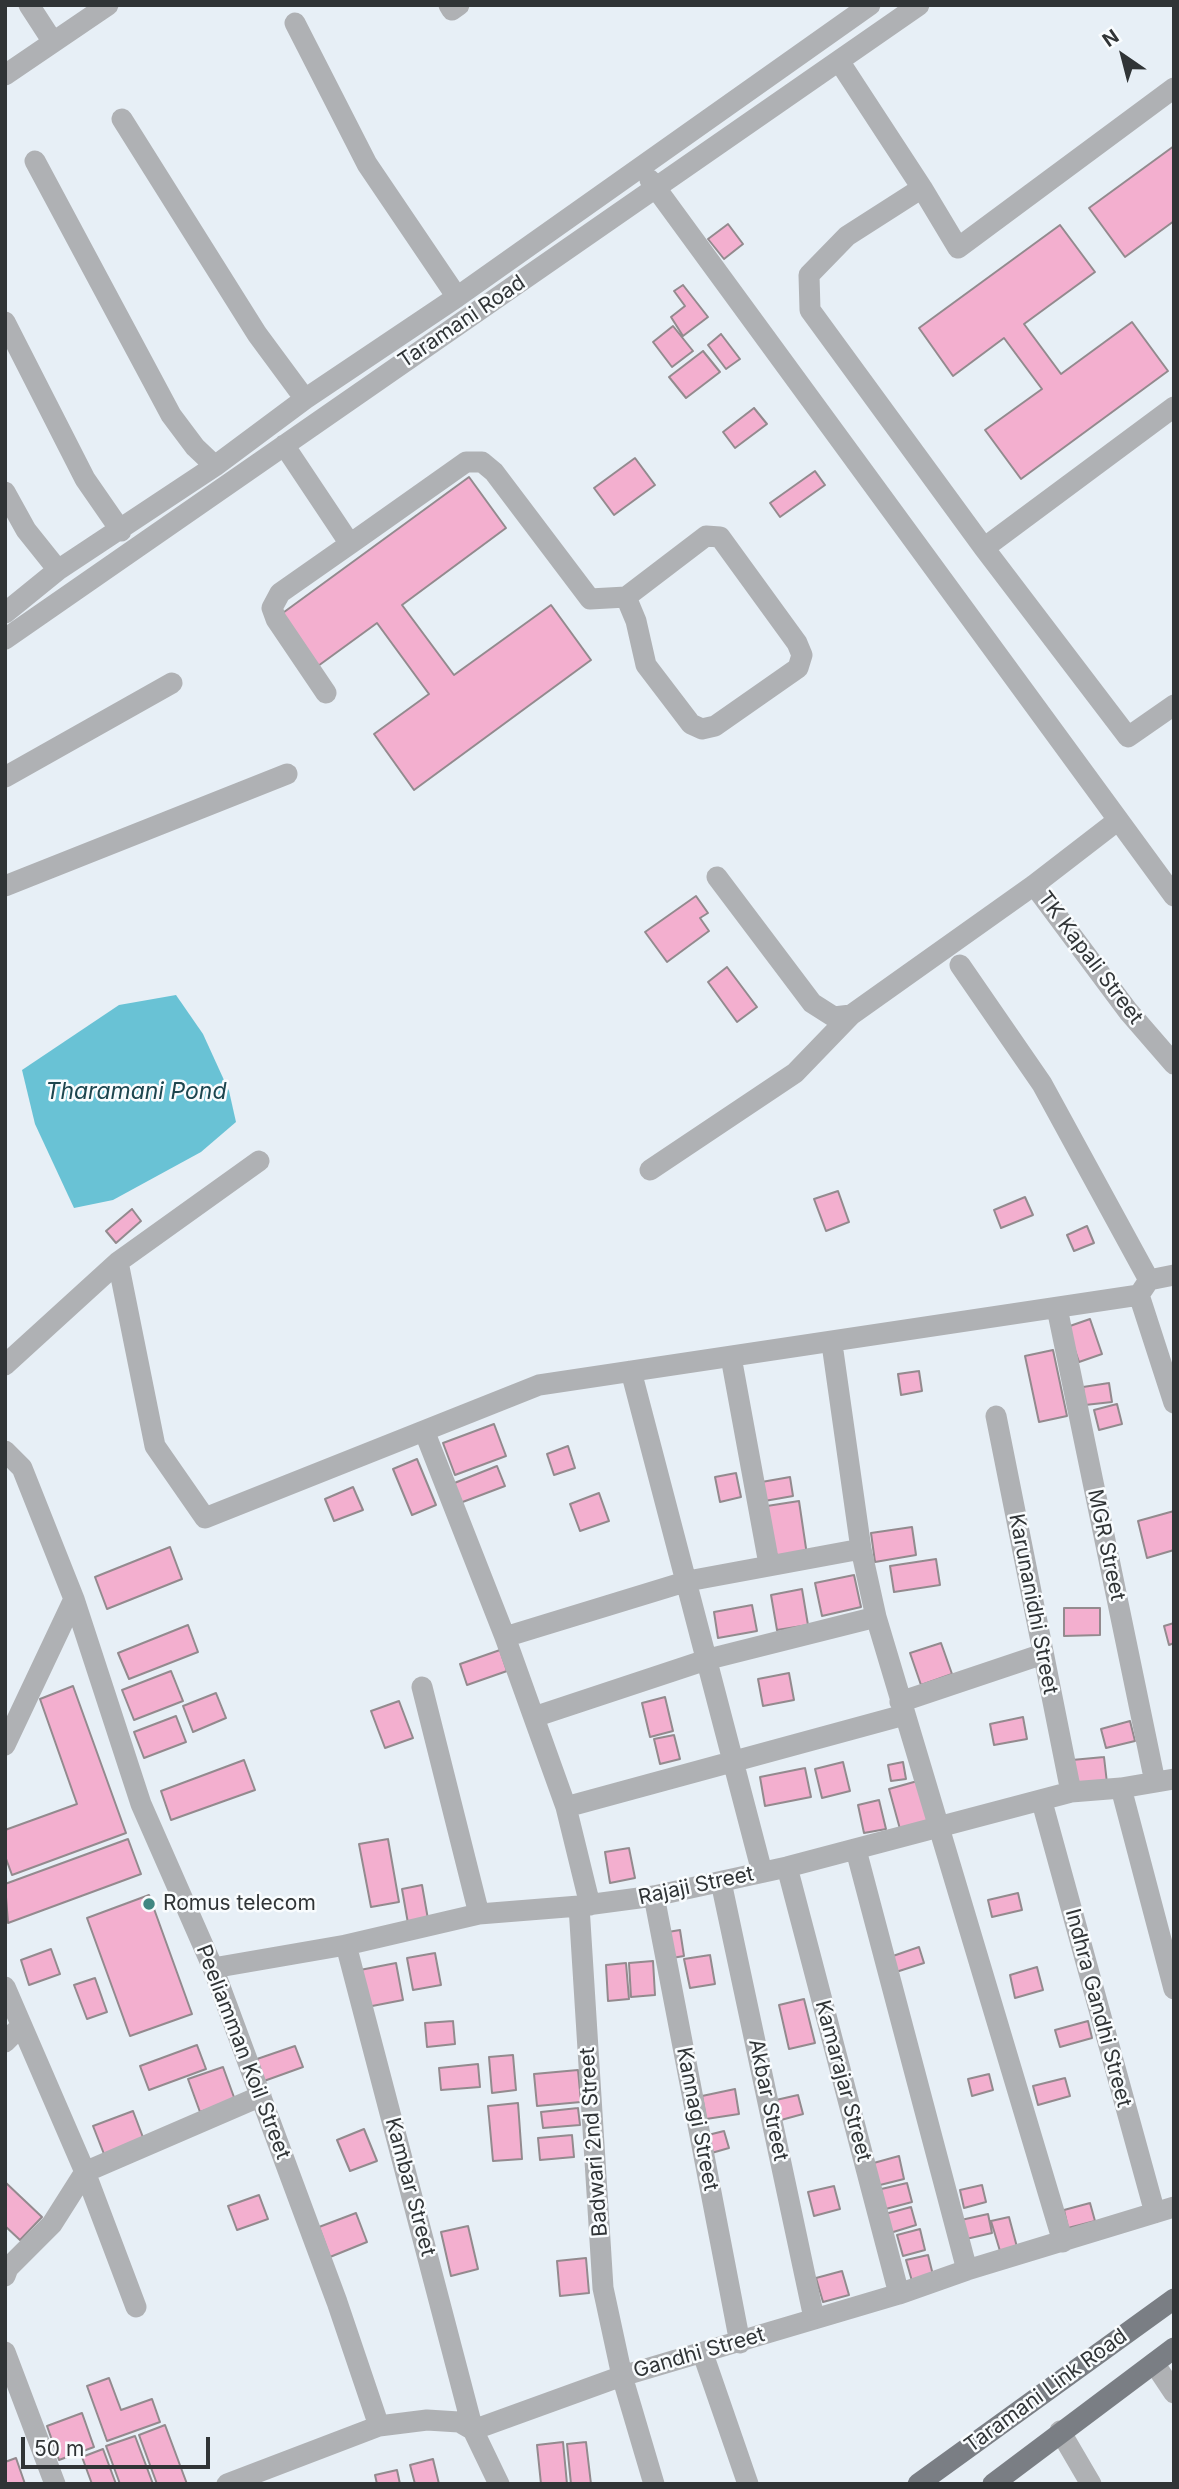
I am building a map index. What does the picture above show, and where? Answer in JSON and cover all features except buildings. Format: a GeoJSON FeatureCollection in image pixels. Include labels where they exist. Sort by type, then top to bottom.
{"type":"FeatureCollection","features":[{"type":"Feature","properties":{"kind":"main road","name":"Taramani Link Road"},"geometry":{"type":"LineString","coordinates":[[918,2484],[1174,2299]]}},
{"type":"Feature","properties":{"kind":"main road","name":"Taramani Link Road"},"geometry":{"type":"LineString","coordinates":[[993,2484],[1060,2431],[1174,2348]]}},
{"type":"Feature","properties":{"kind":"street"},"geometry":{"type":"LineString","coordinates":[[29,5],[54,42]]}},
{"type":"Feature","properties":{"kind":"street"},"geometry":{"type":"LineString","coordinates":[[5,75],[108,5]]}},
{"type":"Feature","properties":{"kind":"street"},"geometry":{"type":"LineString","coordinates":[[449,5],[452,10],[459,5]]}},
{"type":"Feature","properties":{"kind":"street","name":"Taramani Road"},"geometry":{"type":"LineString","coordinates":[[5,613],[58,570],[121,531],[215,466],[305,399],[457,297],[870,5]]}},
{"type":"Feature","properties":{"kind":"street","name":"Taramani Road"},"geometry":{"type":"LineString","coordinates":[[5,639],[658,189],[919,5]]}},
{"type":"Feature","properties":{"kind":"street"},"geometry":{"type":"LineString","coordinates":[[295,23],[367,164],[457,297]]}},
{"type":"Feature","properties":{"kind":"street"},"geometry":{"type":"LineString","coordinates":[[839,61],[958,248],[1174,88]]}},
{"type":"Feature","properties":{"kind":"street"},"geometry":{"type":"LineString","coordinates":[[122,119],[257,334],[305,399]]}},
{"type":"Feature","properties":{"kind":"street"},"geometry":{"type":"LineString","coordinates":[[35,161],[172,415],[195,447],[215,466]]}},
{"type":"Feature","properties":{"kind":"street"},"geometry":{"type":"LineString","coordinates":[[639,167],[658,189],[1174,896]]}},
{"type":"Feature","properties":{"kind":"street"},"geometry":{"type":"LineString","coordinates":[[922,188],[847,236],[809,275],[810,310],[984,548],[1128,737],[1174,705]]}},
{"type":"Feature","properties":{"kind":"street"},"geometry":{"type":"LineString","coordinates":[[5,322],[85,479],[121,531]]}},
{"type":"Feature","properties":{"kind":"street"},"geometry":{"type":"LineString","coordinates":[[984,548],[1174,407]]}},
{"type":"Feature","properties":{"kind":"street"},"geometry":{"type":"LineString","coordinates":[[284,445],[350,544]]}},
{"type":"Feature","properties":{"kind":"street"},"geometry":{"type":"LineString","coordinates":[[326,693],[276,620],[272,608],[280,593],[466,462],[482,462],[494,472],[590,599],[626,597],[706,536],[720,537],[797,643],[802,655],[798,668],[715,726],[702,729],[691,724],[646,665],[636,621],[626,597]]}},
{"type":"Feature","properties":{"kind":"street"},"geometry":{"type":"LineString","coordinates":[[5,492],[26,530],[58,570]]}},
{"type":"Feature","properties":{"kind":"street"},"geometry":{"type":"LineString","coordinates":[[5,777],[172,684]]}},
{"type":"Feature","properties":{"kind":"street"},"geometry":{"type":"LineString","coordinates":[[5,886],[288,774]]}},
{"type":"Feature","properties":{"kind":"street"},"geometry":{"type":"LineString","coordinates":[[650,1170],[795,1073],[851,1015],[1117,821]]}},
{"type":"Feature","properties":{"kind":"street"},"geometry":{"type":"LineString","coordinates":[[717,877],[812,1003],[834,1017],[851,1015]]}},
{"type":"Feature","properties":{"kind":"street","name":"TK Kapali Street"},"geometry":{"type":"LineString","coordinates":[[1034,884],[1128,1011],[1174,1064]]}},
{"type":"Feature","properties":{"kind":"street"},"geometry":{"type":"LineString","coordinates":[[960,965],[1042,1084],[1144,1288],[1174,1403]]}},
{"type":"Feature","properties":{"kind":"street"},"geometry":{"type":"LineString","coordinates":[[5,1365],[118,1262],[259,1161]]}},
{"type":"Feature","properties":{"kind":"street"},"geometry":{"type":"LineString","coordinates":[[118,1262],[155,1447],[205,1518],[425,1433],[539,1385],[832,1344],[1057,1308],[1144,1288],[1174,1275]]}},
{"type":"Feature","properties":{"kind":"street","name":"MGR Street"},"geometry":{"type":"LineString","coordinates":[[1057,1308],[1164,1780]]}},
{"type":"Feature","properties":{"kind":"street"},"geometry":{"type":"LineString","coordinates":[[832,1344],[860,1549],[876,1616],[1063,2242]]}},
{"type":"Feature","properties":{"kind":"street"},"geometry":{"type":"LineString","coordinates":[[731,1357],[769,1564]]}},
{"type":"Feature","properties":{"kind":"street"},"geometry":{"type":"LineString","coordinates":[[631,1371],[709,1659],[762,1872]]}},
{"type":"Feature","properties":{"kind":"street","name":"Karunanidhi Street"},"geometry":{"type":"LineString","coordinates":[[996,1416],[1071,1792]]}},
{"type":"Feature","properties":{"kind":"street","name":"Badwari 2nd Street"},"geometry":{"type":"LineString","coordinates":[[425,1433],[505,1637],[566,1808],[584,1906],[603,2288],[622,2376],[654,2484]]}},
{"type":"Feature","properties":{"kind":"street","name":"Peeliamman Koil Street"},"geometry":{"type":"LineString","coordinates":[[5,1451],[22,1468],[74,1599],[141,1804],[213,1968],[337,2302],[379,2426]]}},
{"type":"Feature","properties":{"kind":"street"},"geometry":{"type":"LineString","coordinates":[[505,1637],[688,1581],[860,1549]]}},
{"type":"Feature","properties":{"kind":"street"},"geometry":{"type":"LineString","coordinates":[[5,1745],[74,1599]]}},
{"type":"Feature","properties":{"kind":"street"},"geometry":{"type":"LineString","coordinates":[[534,1717],[709,1659],[876,1616]]}},
{"type":"Feature","properties":{"kind":"street"},"geometry":{"type":"LineString","coordinates":[[566,1808],[902,1709],[1043,1654]]}},
{"type":"Feature","properties":{"kind":"street"},"geometry":{"type":"LineString","coordinates":[[422,1686],[479,1914]]}},
{"type":"Feature","properties":{"kind":"street","name":"Rajaji Street"},"geometry":{"type":"LineString","coordinates":[[213,1968],[346,1945],[479,1914],[584,1906],[654,1896],[856,1850],[937,1826],[1042,1802],[1071,1792],[1121,1788],[1164,1780]]}},
{"type":"Feature","properties":{"kind":"street"},"geometry":{"type":"LineString","coordinates":[[1121,1788],[1174,1989]]}},
{"type":"Feature","properties":{"kind":"street","name":"Indhra Gandhi Street"},"geometry":{"type":"LineString","coordinates":[[1042,1802],[1164,2210]]}},
{"type":"Feature","properties":{"kind":"street"},"geometry":{"type":"LineString","coordinates":[[856,1850],[967,2270]]}},
{"type":"Feature","properties":{"kind":"street","name":"Kamarajar Street"},"geometry":{"type":"LineString","coordinates":[[787,1867],[900,2294]]}},
{"type":"Feature","properties":{"kind":"street","name":"Akbar Street"},"geometry":{"type":"LineString","coordinates":[[721,1882],[814,2318]]}},
{"type":"Feature","properties":{"kind":"street","name":"Kannagi Street"},"geometry":{"type":"LineString","coordinates":[[654,1896],[740,2343]]}},
{"type":"Feature","properties":{"kind":"street","name":"Kambar Street"},"geometry":{"type":"LineString","coordinates":[[346,1945],[473,2430],[499,2484]]}},
{"type":"Feature","properties":{"kind":"street"},"geometry":{"type":"LineString","coordinates":[[5,1987],[13,2035],[85,2172],[136,2307]]}},
{"type":"Feature","properties":{"kind":"street"},"geometry":{"type":"LineString","coordinates":[[5,2276],[8,2268],[52,2224],[85,2172],[261,2096]]}},
{"type":"Feature","properties":{"kind":"street","name":"Gandhi Street"},"geometry":{"type":"LineString","coordinates":[[473,2430],[622,2376],[900,2294],[967,2270],[1164,2210]]}},
{"type":"Feature","properties":{"kind":"street"},"geometry":{"type":"LineString","coordinates":[[5,2353],[55,2484]]}},
{"type":"Feature","properties":{"kind":"street"},"geometry":{"type":"LineString","coordinates":[[703,2354],[748,2484]]}},
{"type":"Feature","properties":{"kind":"street"},"geometry":{"type":"LineString","coordinates":[[1154,2363],[1174,2393]]}},
{"type":"Feature","properties":{"kind":"street"},"geometry":{"type":"LineString","coordinates":[[227,2484],[379,2426],[427,2420],[459,2422],[473,2430]]}},
{"type":"Feature","properties":{"kind":"street"},"geometry":{"type":"LineString","coordinates":[[1060,2431],[1091,2484]]}},
{"type":"Feature","properties":{"kind":"water","name":"Tharamani Pond"},"geometry":{"type":"Polygon","coordinates":[[[176,995],[203,1034],[229,1091],[236,1122],[201,1152],[113,1200],[74,1208],[35,1124],[22,1070],[119,1005],[176,995]]]}},
{"type":"Feature","properties":{"kind":"place","name":"Romus telecom"},"geometry":{"type":"Point","coordinates":[149,1904]}}]}
